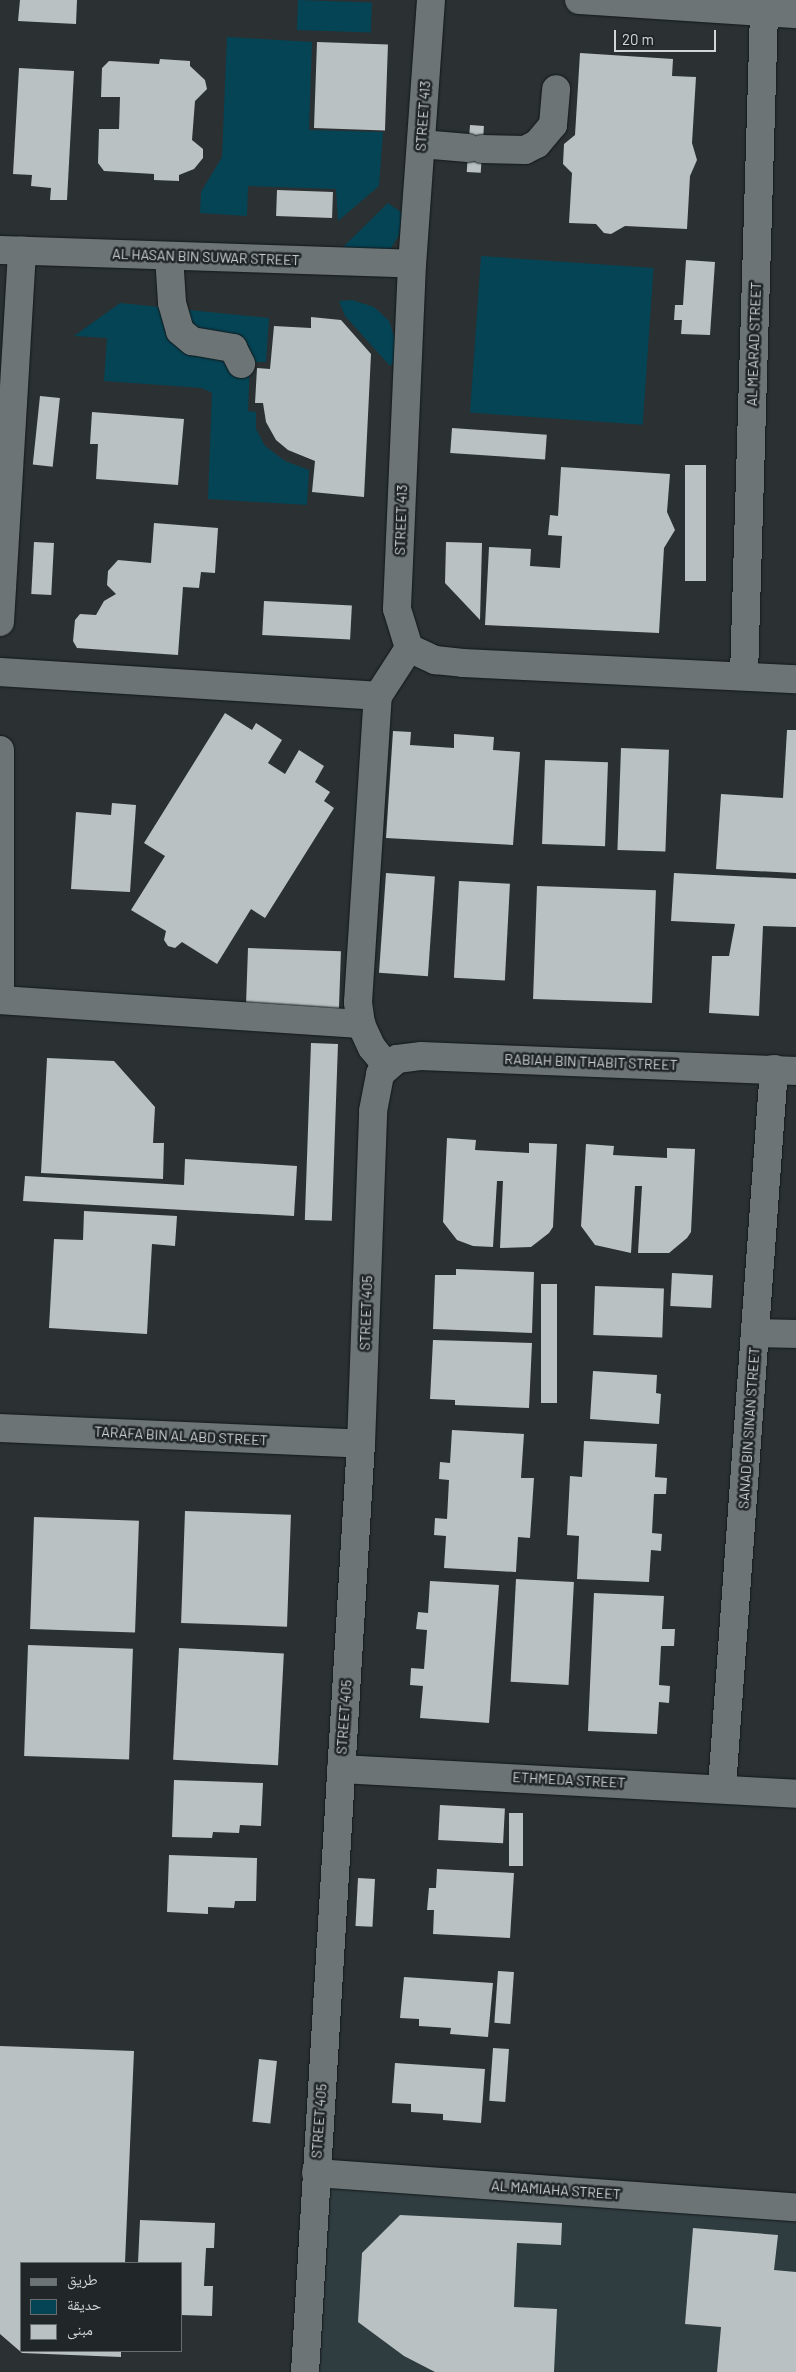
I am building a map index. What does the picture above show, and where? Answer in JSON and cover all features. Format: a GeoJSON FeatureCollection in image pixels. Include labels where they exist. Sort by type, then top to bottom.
{"type":"FeatureCollection","features":[{"type":"Feature","properties":{"kind":"street","name":"STREET 413"},"geometry":{"type":"LineString","coordinates":[[409,648],[397,609],[412,264],[431,0]]}},
{"type":"Feature","properties":{"kind":"street"},"geometry":{"type":"LineString","coordinates":[[580,0],[796,14]]}},
{"type":"Feature","properties":{"kind":"street","name":"AL MEARAD STREET"},"geometry":{"type":"LineString","coordinates":[[744,675],[764,13]]}},
{"type":"Feature","properties":{"kind":"street"},"geometry":{"type":"LineString","coordinates":[[421,144],[476,149],[525,150],[537,144],[553,125],[556,90]]}},
{"type":"Feature","properties":{"kind":"street"},"geometry":{"type":"LineString","coordinates":[[0,622],[11,251]]}},
{"type":"Feature","properties":{"kind":"street","name":"AL HASAN BIN SUWAR STREET"},"geometry":{"type":"LineString","coordinates":[[11,251],[412,264]]}},
{"type":"Feature","properties":{"kind":"street"},"geometry":{"type":"LineString","coordinates":[[169,256],[172,303],[180,331],[192,341],[233,348],[241,364]]}},
{"type":"Feature","properties":{"kind":"street"},"geometry":{"type":"LineString","coordinates":[[386,1065],[372,1048],[361,1024],[358,1002],[378,696],[409,648],[435,660],[463,663],[796,679]]}},
{"type":"Feature","properties":{"kind":"street"},"geometry":{"type":"LineString","coordinates":[[0,672],[378,696]]}},
{"type":"Feature","properties":{"kind":"street"},"geometry":{"type":"LineString","coordinates":[[0,750],[0,990]]}},
{"type":"Feature","properties":{"kind":"street"},"geometry":{"type":"LineString","coordinates":[[0,1000],[361,1024]]}},
{"type":"Feature","properties":{"kind":"street","name":"RABIAH BIN THABIT STREET"},"geometry":{"type":"LineString","coordinates":[[386,1065],[422,1056],[785,1070]]}},
{"type":"Feature","properties":{"kind":"street","name":"STREET 405"},"geometry":{"type":"LineString","coordinates":[[305,2372],[361,1444],[373,1111],[377,1082],[386,1065]]}},
{"type":"Feature","properties":{"kind":"street","name":"SANAD BIN SINAN STREET"},"geometry":{"type":"LineString","coordinates":[[722,1787],[756,1333],[785,1070]]}},
{"type":"Feature","properties":{"kind":"street"},"geometry":{"type":"LineString","coordinates":[[756,1333],[796,1334]]}},
{"type":"Feature","properties":{"kind":"street","name":"TARAFA BIN AL ABD STREET"},"geometry":{"type":"LineString","coordinates":[[0,1428],[361,1444]]}},
{"type":"Feature","properties":{"kind":"street","name":"ETHMEDA STREET"},"geometry":{"type":"LineString","coordinates":[[341,1769],[722,1787],[796,1794]]}},
{"type":"Feature","properties":{"kind":"street","name":"AL MAMIAHA STREET"},"geometry":{"type":"LineString","coordinates":[[316,2172],[796,2207]]}},
{"type":"Feature","properties":{"kind":"shaded area"},"geometry":{"type":"Polygon","coordinates":[[[325,2186],[796,2218],[796,2372],[315,2372],[325,2186]]]}},
{"type":"Feature","properties":{"kind":"green space"},"geometry":{"type":"Polygon","coordinates":[[[298,0],[372,3],[371,33],[297,30],[298,0]]]}},
{"type":"Feature","properties":{"kind":"green space"},"geometry":{"type":"Polygon","coordinates":[[[227,37],[312,42],[309,130],[383,132],[379,186],[338,221],[336,189],[248,186],[247,216],[200,213],[201,192],[222,157],[227,37]]]}},
{"type":"Feature","properties":{"kind":"green space"},"geometry":{"type":"Polygon","coordinates":[[[388,203],[402,213],[399,235],[391,248],[385,254],[349,260],[343,247],[388,203]]]}},
{"type":"Feature","properties":{"kind":"green space"},"geometry":{"type":"Polygon","coordinates":[[[481,256],[654,268],[643,425],[470,413],[481,256]]]}},
{"type":"Feature","properties":{"kind":"green space"},"geometry":{"type":"Polygon","coordinates":[[[352,300],[374,307],[389,321],[396,342],[395,361],[390,366],[345,316],[339,301],[352,300]]]}},
{"type":"Feature","properties":{"kind":"green space"},"geometry":{"type":"Polygon","coordinates":[[[120,303],[269,318],[266,362],[250,362],[248,411],[256,412],[256,429],[265,446],[285,461],[309,470],[307,505],[208,499],[212,393],[202,388],[104,381],[107,338],[74,336],[120,303]]]}},
{"type":"Feature","properties":{"kind":"building"},"geometry":{"type":"Polygon","coordinates":[[[20,0],[77,0],[76,24],[18,21],[20,0]]]}},
{"type":"Feature","properties":{"kind":"building"},"geometry":{"type":"Polygon","coordinates":[[[317,42],[388,44],[385,130],[314,128],[317,42]]]}},
{"type":"Feature","properties":{"kind":"building"},"geometry":{"type":"Polygon","coordinates":[[[580,53],[673,59],[672,76],[696,77],[692,143],[697,160],[690,176],[687,229],[625,226],[611,234],[604,233],[596,224],[569,223],[572,173],[563,164],[564,144],[575,135],[580,53]]]}},
{"type":"Feature","properties":{"kind":"building"},"geometry":{"type":"Polygon","coordinates":[[[160,59],[190,61],[190,66],[205,80],[207,89],[195,101],[192,140],[203,149],[203,158],[194,169],[179,175],[179,181],[154,180],[154,174],[104,171],[98,163],[99,129],[119,129],[120,97],[101,97],[102,68],[109,61],[159,64],[160,59]]]}},
{"type":"Feature","properties":{"kind":"building"},"geometry":{"type":"Polygon","coordinates":[[[19,68],[74,71],[67,200],[50,200],[51,188],[31,186],[32,175],[13,174],[19,68]]]}},
{"type":"Feature","properties":{"kind":"building"},"geometry":{"type":"Polygon","coordinates":[[[470,125],[484,126],[481,173],[467,172],[470,125]]]}},
{"type":"Feature","properties":{"kind":"building"},"geometry":{"type":"Polygon","coordinates":[[[277,190],[333,192],[332,218],[276,216],[277,190]]]}},
{"type":"Feature","properties":{"kind":"building"},"geometry":{"type":"Polygon","coordinates":[[[686,260],[715,262],[710,335],[681,334],[682,320],[674,320],[675,305],[683,305],[686,260]]]}},
{"type":"Feature","properties":{"kind":"building"},"geometry":{"type":"Polygon","coordinates":[[[311,317],[341,320],[371,354],[364,497],[312,492],[315,461],[288,450],[276,440],[266,422],[263,403],[255,403],[257,368],[270,369],[274,326],[311,328],[311,317]]]}},
{"type":"Feature","properties":{"kind":"building"},"geometry":{"type":"Polygon","coordinates":[[[40,396],[60,398],[53,467],[33,465],[40,396]]]}},
{"type":"Feature","properties":{"kind":"building"},"geometry":{"type":"Polygon","coordinates":[[[92,412],[184,419],[178,485],[96,479],[98,444],[90,444],[92,412]]]}},
{"type":"Feature","properties":{"kind":"building"},"geometry":{"type":"Polygon","coordinates":[[[452,428],[547,435],[545,460],[450,453],[452,428]]]}},
{"type":"Feature","properties":{"kind":"building"},"geometry":{"type":"Polygon","coordinates":[[[685,465],[706,465],[706,581],[685,581],[685,465]]]}},
{"type":"Feature","properties":{"kind":"building"},"geometry":{"type":"Polygon","coordinates":[[[561,467],[670,474],[667,512],[675,530],[664,548],[659,633],[485,625],[489,547],[531,549],[530,566],[560,568],[562,536],[548,535],[550,515],[558,516],[561,467]]]}},
{"type":"Feature","properties":{"kind":"building"},"geometry":{"type":"Polygon","coordinates":[[[154,523],[218,528],[215,573],[201,572],[199,588],[183,587],[178,655],[77,648],[73,641],[75,620],[80,614],[96,615],[104,601],[116,594],[107,585],[108,571],[118,560],[151,563],[154,523]]]}},
{"type":"Feature","properties":{"kind":"building"},"geometry":{"type":"Polygon","coordinates":[[[34,542],[54,543],[51,595],[31,594],[34,542]]]}},
{"type":"Feature","properties":{"kind":"building"},"geometry":{"type":"Polygon","coordinates":[[[446,542],[482,543],[480,620],[445,583],[446,542]]]}},
{"type":"Feature","properties":{"kind":"building"},"geometry":{"type":"Polygon","coordinates":[[[264,601],[352,606],[350,640],[262,635],[264,601]]]}},
{"type":"Feature","properties":{"kind":"building"},"geometry":{"type":"Polygon","coordinates":[[[225,713],[252,730],[256,723],[282,740],[268,763],[285,774],[299,750],[324,766],[315,782],[330,792],[324,801],[334,808],[265,918],[251,909],[217,964],[182,942],[175,948],[168,946],[164,940],[166,931],[131,910],[165,856],[144,843],[225,713]]]}},
{"type":"Feature","properties":{"kind":"building"},"geometry":{"type":"Polygon","coordinates":[[[787,730],[796,730],[796,873],[716,869],[721,794],[783,798],[787,730]]]}},
{"type":"Feature","properties":{"kind":"building"},"geometry":{"type":"Polygon","coordinates":[[[393,731],[411,732],[410,745],[454,748],[454,734],[494,737],[493,750],[520,752],[513,845],[386,838],[393,731]]]}},
{"type":"Feature","properties":{"kind":"building"},"geometry":{"type":"Polygon","coordinates":[[[621,748],[669,750],[665,852],[617,850],[621,748]]]}},
{"type":"Feature","properties":{"kind":"building"},"geometry":{"type":"Polygon","coordinates":[[[545,760],[608,762],[605,846],[542,844],[545,760]]]}},
{"type":"Feature","properties":{"kind":"building"},"geometry":{"type":"Polygon","coordinates":[[[112,803],[136,805],[130,892],[71,889],[76,812],[111,815],[112,803]]]}},
{"type":"Feature","properties":{"kind":"building"},"geometry":{"type":"Polygon","coordinates":[[[386,873],[435,876],[428,976],[379,973],[386,873]]]}},
{"type":"Feature","properties":{"kind":"building"},"geometry":{"type":"Polygon","coordinates":[[[674,873],[796,879],[796,927],[763,926],[759,1016],[709,1013],[712,956],[729,956],[735,924],[671,921],[674,873]]]}},
{"type":"Feature","properties":{"kind":"building"},"geometry":{"type":"Polygon","coordinates":[[[459,881],[510,884],[505,981],[454,978],[459,881]]]}},
{"type":"Feature","properties":{"kind":"building"},"geometry":{"type":"Polygon","coordinates":[[[537,886],[656,890],[652,1003],[533,999],[537,886]]]}},
{"type":"Feature","properties":{"kind":"building"},"geometry":{"type":"Polygon","coordinates":[[[248,948],[341,951],[339,1017],[246,1014],[248,948]]]}},
{"type":"Feature","properties":{"kind":"building"},"geometry":{"type":"Polygon","coordinates":[[[311,1043],[338,1044],[332,1221],[305,1220],[311,1043]]]}},
{"type":"Feature","properties":{"kind":"building"},"geometry":{"type":"Polygon","coordinates":[[[47,1058],[114,1061],[155,1107],[153,1143],[164,1143],[163,1179],[41,1173],[47,1058]]]}},
{"type":"Feature","properties":{"kind":"building"},"geometry":{"type":"Polygon","coordinates":[[[447,1138],[476,1140],[475,1150],[529,1153],[529,1143],[557,1144],[553,1227],[549,1233],[531,1247],[500,1248],[503,1181],[497,1181],[493,1247],[473,1246],[457,1240],[443,1222],[447,1138]]]}},
{"type":"Feature","properties":{"kind":"building"},"geometry":{"type":"Polygon","coordinates":[[[586,1144],[614,1146],[613,1155],[667,1158],[667,1148],[695,1149],[691,1232],[687,1238],[669,1253],[638,1253],[642,1186],[635,1186],[631,1253],[595,1245],[581,1226],[586,1144]]]}},
{"type":"Feature","properties":{"kind":"building"},"geometry":{"type":"Polygon","coordinates":[[[185,1159],[297,1166],[294,1216],[23,1201],[25,1176],[184,1185],[185,1159]]]}},
{"type":"Feature","properties":{"kind":"building"},"geometry":{"type":"Polygon","coordinates":[[[84,1211],[177,1216],[175,1246],[152,1244],[147,1334],[49,1328],[54,1239],[83,1240],[84,1211]]]}},
{"type":"Feature","properties":{"kind":"building"},"geometry":{"type":"Polygon","coordinates":[[[456,1269],[534,1272],[532,1333],[433,1329],[435,1275],[456,1275],[456,1269]]]}},
{"type":"Feature","properties":{"kind":"building"},"geometry":{"type":"Polygon","coordinates":[[[672,1273],[713,1275],[711,1308],[670,1306],[672,1273]]]}},
{"type":"Feature","properties":{"kind":"building"},"geometry":{"type":"Polygon","coordinates":[[[541,1284],[557,1284],[557,1403],[541,1403],[541,1284]]]}},
{"type":"Feature","properties":{"kind":"building"},"geometry":{"type":"Polygon","coordinates":[[[595,1286],[664,1288],[662,1337],[593,1335],[595,1286]]]}},
{"type":"Feature","properties":{"kind":"building"},"geometry":{"type":"Polygon","coordinates":[[[433,1340],[532,1343],[529,1408],[455,1405],[455,1400],[430,1399],[433,1340]]]}},
{"type":"Feature","properties":{"kind":"building"},"geometry":{"type":"Polygon","coordinates":[[[593,1371],[657,1375],[656,1393],[661,1394],[659,1424],[590,1419],[593,1371]]]}},
{"type":"Feature","properties":{"kind":"building"},"geometry":{"type":"Polygon","coordinates":[[[452,1430],[524,1434],[521,1478],[534,1478],[530,1538],[518,1537],[516,1572],[444,1568],[446,1536],[434,1535],[435,1518],[447,1519],[449,1480],[439,1479],[440,1462],[450,1463],[452,1430]]]}},
{"type":"Feature","properties":{"kind":"building"},"geometry":{"type":"Polygon","coordinates":[[[584,1441],[657,1444],[655,1477],[667,1478],[666,1494],[654,1494],[652,1533],[662,1534],[661,1551],[651,1550],[649,1582],[577,1579],[579,1536],[567,1535],[570,1476],[582,1477],[584,1441]]]}},
{"type":"Feature","properties":{"kind":"building"},"geometry":{"type":"Polygon","coordinates":[[[185,1511],[291,1515],[287,1627],[181,1623],[185,1511]]]}},
{"type":"Feature","properties":{"kind":"building"},"geometry":{"type":"Polygon","coordinates":[[[34,1517],[139,1521],[135,1633],[30,1629],[34,1517]]]}},
{"type":"Feature","properties":{"kind":"building"},"geometry":{"type":"Polygon","coordinates":[[[516,1579],[574,1582],[569,1685],[511,1682],[516,1579]]]}},
{"type":"Feature","properties":{"kind":"building"},"geometry":{"type":"Polygon","coordinates":[[[430,1581],[499,1585],[489,1723],[420,1718],[423,1686],[410,1685],[411,1668],[424,1669],[427,1630],[416,1629],[418,1612],[428,1613],[430,1581]]]}},
{"type":"Feature","properties":{"kind":"building"},"geometry":{"type":"Polygon","coordinates":[[[594,1593],[664,1596],[662,1629],[675,1629],[674,1646],[661,1646],[659,1685],[670,1686],[669,1703],[659,1702],[657,1734],[588,1731],[594,1593]]]}},
{"type":"Feature","properties":{"kind":"building"},"geometry":{"type":"Polygon","coordinates":[[[28,1645],[133,1649],[129,1760],[24,1756],[28,1645]]]}},
{"type":"Feature","properties":{"kind":"building"},"geometry":{"type":"Polygon","coordinates":[[[179,1648],[284,1653],[278,1765],[173,1760],[179,1648]]]}},
{"type":"Feature","properties":{"kind":"building"},"geometry":{"type":"Polygon","coordinates":[[[174,1780],[263,1783],[261,1826],[240,1825],[239,1833],[213,1832],[212,1838],[172,1837],[174,1780]]]}},
{"type":"Feature","properties":{"kind":"building"},"geometry":{"type":"Polygon","coordinates":[[[440,1805],[505,1808],[503,1843],[438,1840],[440,1805]]]}},
{"type":"Feature","properties":{"kind":"building"},"geometry":{"type":"Polygon","coordinates":[[[509,1813],[523,1813],[523,1866],[509,1866],[509,1813]]]}},
{"type":"Feature","properties":{"kind":"building"},"geometry":{"type":"Polygon","coordinates":[[[169,1855],[257,1858],[256,1901],[235,1901],[234,1908],[208,1907],[208,1914],[167,1912],[169,1855]]]}},
{"type":"Feature","properties":{"kind":"building"},"geometry":{"type":"Polygon","coordinates":[[[437,1869],[514,1873],[510,1938],[433,1934],[434,1910],[427,1910],[429,1888],[436,1888],[437,1869]]]}},
{"type":"Feature","properties":{"kind":"building"},"geometry":{"type":"Polygon","coordinates":[[[358,1878],[375,1879],[372,1927],[355,1926],[358,1878]]]}},
{"type":"Feature","properties":{"kind":"building"},"geometry":{"type":"Polygon","coordinates":[[[498,1971],[514,1972],[510,2024],[494,2023],[498,1971]]]}},
{"type":"Feature","properties":{"kind":"building"},"geometry":{"type":"Polygon","coordinates":[[[404,1977],[493,1983],[488,2037],[450,2034],[451,2028],[419,2026],[419,2019],[400,2018],[404,1977]]]}},
{"type":"Feature","properties":{"kind":"building"},"geometry":{"type":"Polygon","coordinates":[[[0,2046],[134,2051],[125,2262],[20,2262],[20,2351],[0,2334],[0,2046]]]}},
{"type":"Feature","properties":{"kind":"building"},"geometry":{"type":"Polygon","coordinates":[[[493,2048],[509,2049],[505,2102],[489,2101],[493,2048]]]}},
{"type":"Feature","properties":{"kind":"building"},"geometry":{"type":"Polygon","coordinates":[[[259,2059],[277,2061],[270,2124],[252,2122],[259,2059]]]}},
{"type":"Feature","properties":{"kind":"building"},"geometry":{"type":"Polygon","coordinates":[[[395,2063],[485,2069],[481,2123],[443,2120],[443,2114],[411,2112],[411,2104],[392,2103],[395,2063]]]}},
{"type":"Feature","properties":{"kind":"building"},"geometry":{"type":"Polygon","coordinates":[[[400,2215],[562,2223],[561,2245],[517,2243],[514,2307],[557,2309],[554,2372],[435,2372],[404,2356],[358,2322],[362,2253],[400,2215]]]}},
{"type":"Feature","properties":{"kind":"building"},"geometry":{"type":"Polygon","coordinates":[[[140,2220],[215,2223],[214,2248],[206,2248],[204,2286],[213,2286],[212,2316],[182,2315],[182,2262],[138,2262],[140,2220]]]}},
{"type":"Feature","properties":{"kind":"building"},"geometry":{"type":"Polygon","coordinates":[[[693,2228],[778,2235],[774,2270],[796,2272],[796,2372],[717,2372],[721,2327],[685,2324],[693,2228]]]}},
{"type":"Feature","properties":{"kind":"building"},"geometry":{"type":"Polygon","coordinates":[[[21,2352],[121,2352],[121,2357],[21,2352]]]}}]}
